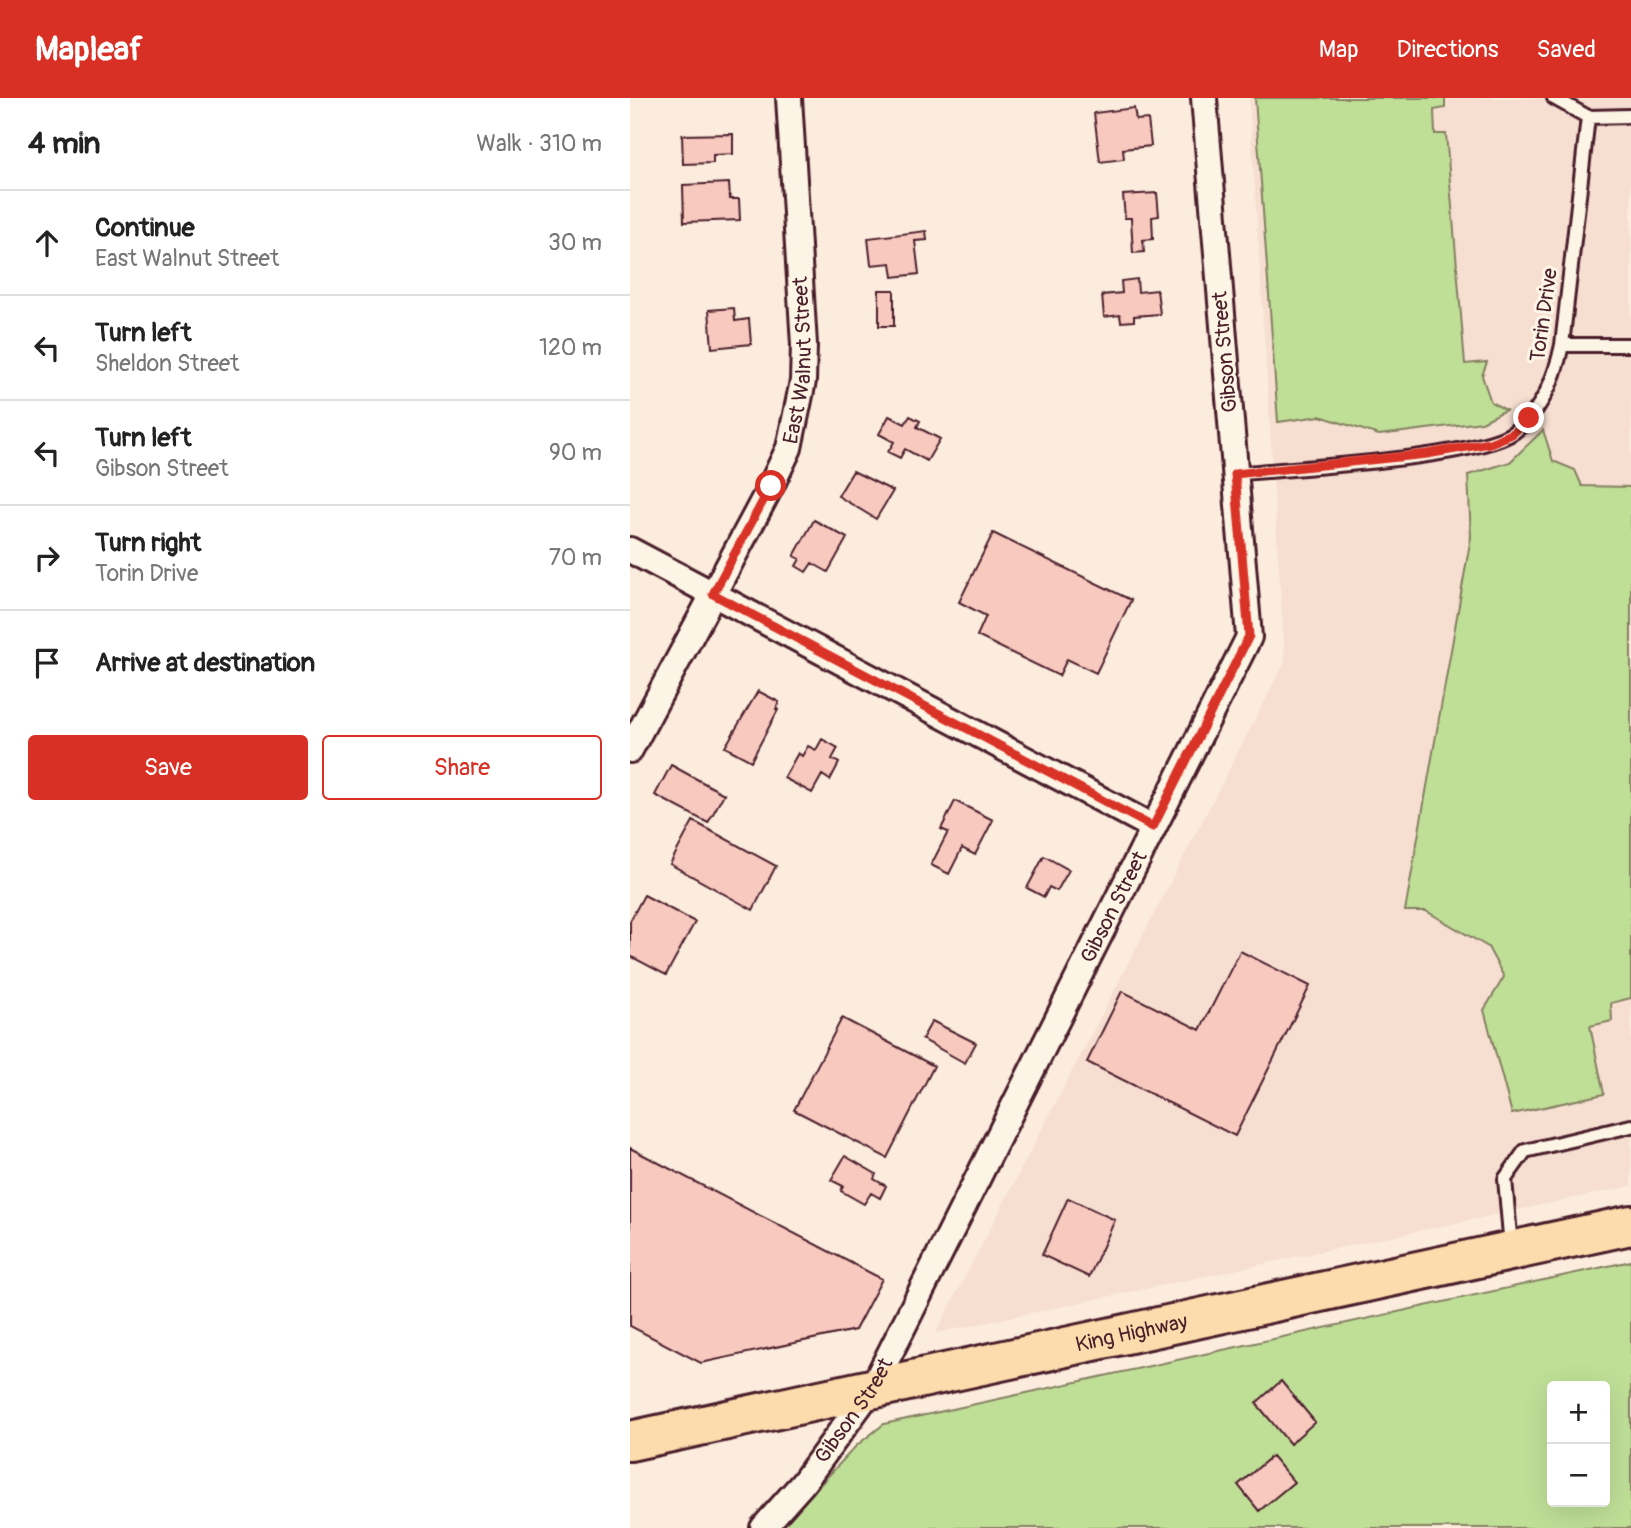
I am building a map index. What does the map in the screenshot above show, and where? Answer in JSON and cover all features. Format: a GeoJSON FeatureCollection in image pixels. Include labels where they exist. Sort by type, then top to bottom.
{"type":"FeatureCollection","features":[{"type":"Feature","properties":{"kind":"main road","name":"King Highway"},"geometry":{"type":"LineString","coordinates":[[630,1441],[1631,1225]]}},
{"type":"Feature","properties":{"kind":"street","name":"East Walnut Street"},"geometry":{"type":"LineString","coordinates":[[630,750],[771,486],[789,448],[799,411],[804,345],[789,98]]}},
{"type":"Feature","properties":{"kind":"street","name":"Gibson Street"},"geometry":{"type":"LineString","coordinates":[[763,1528],[803,1483],[873,1387],[1249,636],[1204,98]]}},
{"type":"Feature","properties":{"kind":"street"},"geometry":{"type":"LineString","coordinates":[[630,551],[1153,827]]}},
{"type":"Feature","properties":{"kind":"lane"},"geometry":{"type":"LineString","coordinates":[[1554,98],[1588,117],[1631,116]]}},
{"type":"Feature","properties":{"kind":"lane","name":"Torin Drive"},"geometry":{"type":"LineString","coordinates":[[1235,474],[1427,454],[1490,443],[1512,434],[1529,418],[1555,377],[1562,345],[1588,117]]}},
{"type":"Feature","properties":{"kind":"lane"},"geometry":{"type":"LineString","coordinates":[[1562,345],[1631,345]]}},
{"type":"Feature","properties":{"kind":"lane"},"geometry":{"type":"LineString","coordinates":[[1512,1251],[1504,1179],[1525,1151],[1631,1126]]}},
{"type":"Feature","properties":{"kind":"shaded area"},"geometry":{"type":"Polygon","coordinates":[[[1249,98],[1631,98],[1631,1186],[936,1333],[1285,662],[1249,98]]]}},
{"type":"Feature","properties":{"kind":"green space"},"geometry":{"type":"Polygon","coordinates":[[[1255,98],[1445,98],[1445,108],[1434,110],[1435,134],[1446,134],[1465,364],[1487,362],[1482,376],[1491,402],[1506,410],[1482,422],[1379,435],[1320,416],[1278,422],[1255,98]]]}},
{"type":"Feature","properties":{"kind":"green space"},"geometry":{"type":"Polygon","coordinates":[[[1543,430],[1553,461],[1575,470],[1582,486],[1631,487],[1631,998],[1611,1003],[1612,1021],[1590,1026],[1604,1094],[1512,1114],[1484,1010],[1504,977],[1488,947],[1426,911],[1405,911],[1471,537],[1468,475],[1510,462],[1543,430]]]}},
{"type":"Feature","properties":{"kind":"green space"},"geometry":{"type":"Polygon","coordinates":[[[1631,1261],[1631,1528],[780,1528],[856,1446],[884,1424],[1631,1261]]]}},
{"type":"Feature","properties":{"kind":"building"},"geometry":{"type":"Polygon","coordinates":[[[1134,108],[1136,120],[1148,119],[1151,146],[1123,149],[1124,159],[1100,162],[1094,113],[1134,108]]]}},
{"type":"Feature","properties":{"kind":"building"},"geometry":{"type":"Polygon","coordinates":[[[733,134],[733,154],[713,155],[713,163],[683,164],[682,135],[733,134]]]}},
{"type":"Feature","properties":{"kind":"building"},"geometry":{"type":"Polygon","coordinates":[[[729,183],[730,199],[739,199],[740,220],[684,222],[683,185],[729,183]]]}},
{"type":"Feature","properties":{"kind":"building"},"geometry":{"type":"Polygon","coordinates":[[[1157,193],[1159,216],[1152,217],[1153,239],[1143,240],[1144,252],[1133,253],[1131,218],[1125,218],[1123,195],[1157,193]]]}},
{"type":"Feature","properties":{"kind":"building"},"geometry":{"type":"Polygon","coordinates":[[[926,231],[927,240],[915,241],[919,274],[893,277],[891,263],[871,265],[868,238],[926,231]]]}},
{"type":"Feature","properties":{"kind":"building"},"geometry":{"type":"Polygon","coordinates":[[[1137,279],[1138,292],[1157,290],[1160,314],[1134,316],[1134,321],[1121,322],[1120,315],[1104,317],[1102,295],[1122,293],[1121,281],[1137,279]]]}},
{"type":"Feature","properties":{"kind":"building"},"geometry":{"type":"Polygon","coordinates":[[[879,290],[894,290],[894,326],[879,326],[879,290]]]}},
{"type":"Feature","properties":{"kind":"building"},"geometry":{"type":"Polygon","coordinates":[[[734,308],[735,321],[749,319],[751,344],[712,348],[709,310],[734,308]]]}},
{"type":"Feature","properties":{"kind":"building"},"geometry":{"type":"Polygon","coordinates":[[[889,416],[905,424],[910,416],[920,421],[917,427],[940,439],[927,461],[905,449],[900,458],[888,452],[894,442],[879,434],[889,416]]]}},
{"type":"Feature","properties":{"kind":"building"},"geometry":{"type":"Polygon","coordinates":[[[853,471],[893,491],[876,519],[838,496],[853,471]]]}},
{"type":"Feature","properties":{"kind":"building"},"geometry":{"type":"Polygon","coordinates":[[[814,520],[847,538],[828,572],[812,563],[806,572],[796,566],[800,559],[794,556],[814,520]]]}},
{"type":"Feature","properties":{"kind":"building"},"geometry":{"type":"Polygon","coordinates":[[[993,533],[1131,600],[1096,673],[1067,659],[1059,676],[977,636],[986,616],[959,602],[993,533]]]}},
{"type":"Feature","properties":{"kind":"building"},"geometry":{"type":"Polygon","coordinates":[[[758,691],[779,702],[776,709],[778,710],[751,761],[725,747],[758,691]]]}},
{"type":"Feature","properties":{"kind":"building"},"geometry":{"type":"Polygon","coordinates":[[[822,739],[838,748],[832,759],[839,763],[830,780],[822,775],[812,793],[784,778],[798,753],[802,756],[808,746],[816,750],[822,739]]]}},
{"type":"Feature","properties":{"kind":"building"},"geometry":{"type":"Polygon","coordinates":[[[671,765],[724,794],[708,823],[655,795],[671,765]]]}},
{"type":"Feature","properties":{"kind":"building"},"geometry":{"type":"Polygon","coordinates":[[[955,801],[993,820],[975,855],[962,848],[949,874],[931,865],[948,832],[941,829],[955,801]]]}},
{"type":"Feature","properties":{"kind":"building"},"geometry":{"type":"Polygon","coordinates":[[[693,821],[776,866],[753,910],[670,864],[693,821]]]}},
{"type":"Feature","properties":{"kind":"building"},"geometry":{"type":"Polygon","coordinates":[[[1044,856],[1069,870],[1057,891],[1049,887],[1044,897],[1027,888],[1044,856]]]}},
{"type":"Feature","properties":{"kind":"building"},"geometry":{"type":"Polygon","coordinates":[[[644,895],[695,922],[666,975],[630,956],[630,921],[644,895]]]}},
{"type":"Feature","properties":{"kind":"building"},"geometry":{"type":"Polygon","coordinates":[[[1240,951],[1310,986],[1235,1136],[1087,1062],[1122,991],[1200,1030],[1240,951]]]}},
{"type":"Feature","properties":{"kind":"building"},"geometry":{"type":"Polygon","coordinates":[[[842,1018],[934,1066],[887,1158],[794,1110],[842,1018]]]}},
{"type":"Feature","properties":{"kind":"building"},"geometry":{"type":"Polygon","coordinates":[[[932,1021],[976,1043],[965,1063],[922,1039],[932,1021]]]}},
{"type":"Feature","properties":{"kind":"building"},"geometry":{"type":"Polygon","coordinates":[[[630,1148],[882,1279],[855,1330],[701,1363],[630,1326],[630,1148]]]}},
{"type":"Feature","properties":{"kind":"building"},"geometry":{"type":"Polygon","coordinates":[[[845,1156],[876,1174],[874,1179],[886,1186],[880,1198],[871,1193],[864,1204],[841,1191],[843,1186],[831,1180],[845,1156]]]}},
{"type":"Feature","properties":{"kind":"building"},"geometry":{"type":"Polygon","coordinates":[[[1068,1198],[1115,1220],[1089,1277],[1042,1255],[1068,1198]]]}},
{"type":"Feature","properties":{"kind":"building"},"geometry":{"type":"Polygon","coordinates":[[[1281,1381],[1315,1422],[1290,1444],[1256,1403],[1281,1381]]]}},
{"type":"Feature","properties":{"kind":"building"},"geometry":{"type":"Polygon","coordinates":[[[1272,1456],[1294,1482],[1259,1511],[1238,1485],[1272,1456]]]}},
{"type":"Feature","properties":{"kind":"route"},"geometry":{"type":"LineString","coordinates":[[771,486],[713,594],[1153,827],[1249,636],[1235,474],[1427,454],[1490,443],[1512,434],[1529,418]]}}]}
